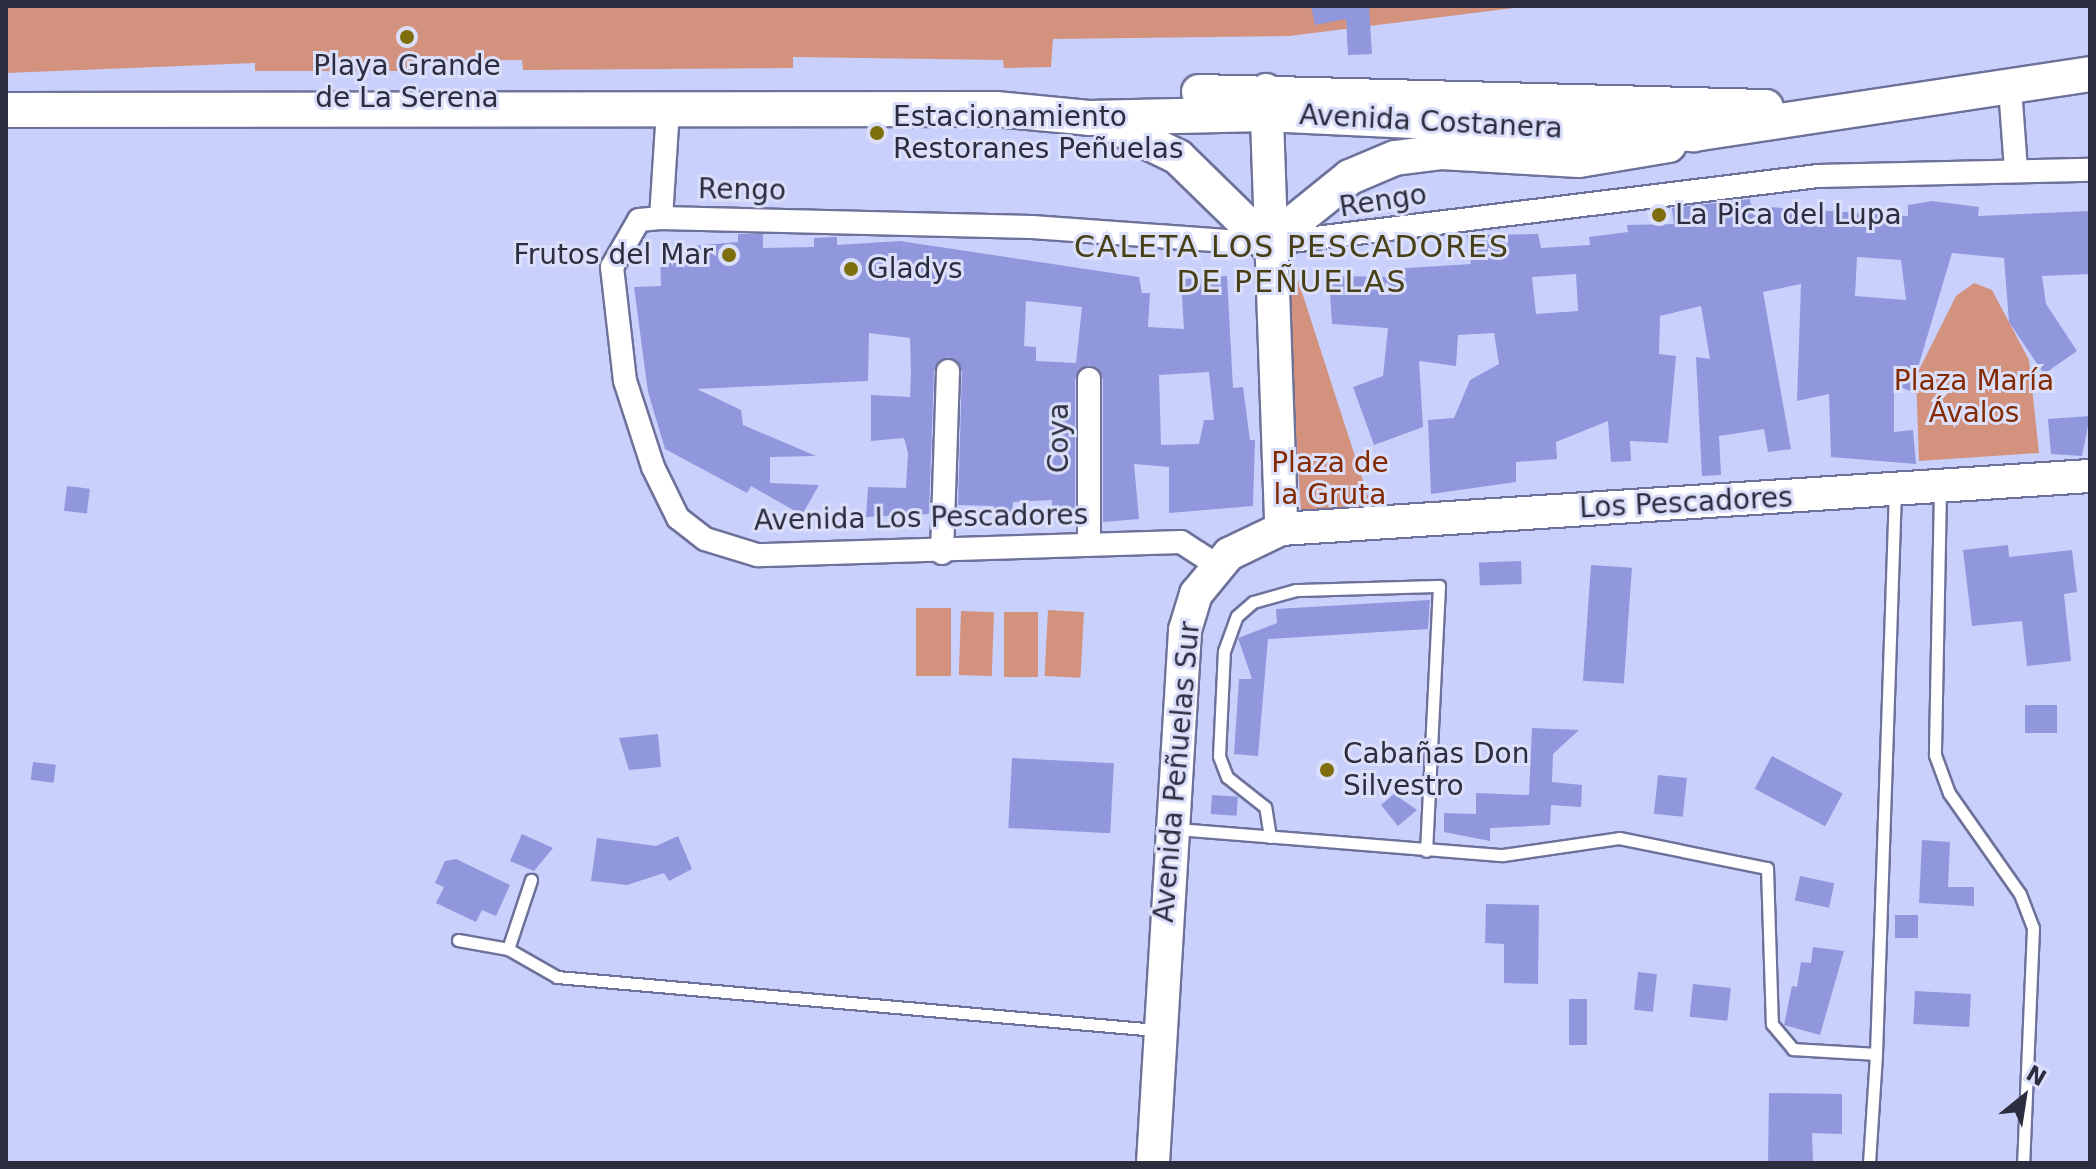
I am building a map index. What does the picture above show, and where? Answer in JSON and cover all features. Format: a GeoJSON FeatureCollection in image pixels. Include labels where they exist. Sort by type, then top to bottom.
{"type":"FeatureCollection","features":[{"type":"Feature","properties":{"kind":"main road","name":"Avenida Costanera"},"geometry":{"type":"LineString","coordinates":[[6,110],[996,109],[1089,118],[1266,102],[1694,134],[2090,74]]}},
{"type":"Feature","properties":{"kind":"main road","name":"Avenida Costanera"},"geometry":{"type":"LineString","coordinates":[[996,109],[1089,95],[1266,102],[1864,108]]}},
{"type":"Feature","properties":{"kind":"main road"},"geometry":{"type":"LineString","coordinates":[[1089,118],[1178,157],[1267,244],[1350,177],[1395,158],[1441,152],[1596,159],[1694,134]]}},
{"type":"Feature","properties":{"kind":"street"},"geometry":{"type":"LineString","coordinates":[[2010,88],[2016,170]]}},
{"type":"Feature","properties":{"kind":"street"},"geometry":{"type":"LineString","coordinates":[[1266,102],[1267,244],[1281,529]]}},
{"type":"Feature","properties":{"kind":"street"},"geometry":{"type":"LineString","coordinates":[[661,218],[668,109]]}},
{"type":"Feature","properties":{"kind":"street","name":"Rengo"},"geometry":{"type":"LineString","coordinates":[[661,218],[1032,227],[1267,244],[1623,195],[1818,176],[2090,170]]}},
{"type":"Feature","properties":{"kind":"street","name":"Avenida Los Pescadores"},"geometry":{"type":"LineString","coordinates":[[661,218],[639,220],[612,267],[625,381],[678,518],[705,539],[757,555],[942,553],[1181,542],[1218,566]]}},
{"type":"Feature","properties":{"kind":"street"},"geometry":{"type":"LineString","coordinates":[[942,553],[948,371]]}},
{"type":"Feature","properties":{"kind":"street","name":"Coya"},"geometry":{"type":"LineString","coordinates":[[1089,379],[1089,545]]}},
{"type":"Feature","properties":{"kind":"street","name":"Los Pescadores"},"geometry":{"type":"LineString","coordinates":[[1281,529],[1940,489],[2090,476]]}},
{"type":"Feature","properties":{"kind":"street","name":"Avenida Peñuelas Sur"},"geometry":{"type":"LineString","coordinates":[[1153,1163],[1156,1030],[1185,630],[1196,594],[1218,566],[1281,529]]}},
{"type":"Feature","properties":{"kind":"lane"},"geometry":{"type":"LineString","coordinates":[[1940,489],[1935,755],[1949,793],[2020,894],[2033,928],[2023,1163]]}},
{"type":"Feature","properties":{"kind":"lane"},"geometry":{"type":"LineString","coordinates":[[1869,1163],[1876,1054],[1895,491]]}},
{"type":"Feature","properties":{"kind":"lane"},"geometry":{"type":"LineString","coordinates":[[1270,837],[1265,807],[1227,777],[1219,756],[1224,651],[1237,616],[1253,602],[1296,590],[1439,586],[1426,851]]}},
{"type":"Feature","properties":{"kind":"lane"},"geometry":{"type":"LineString","coordinates":[[1172,829],[1426,851],[1519,855],[1619,838],[1767,868],[1772,1024],[1793,1049],[1876,1054]]}},
{"type":"Feature","properties":{"kind":"lane"},"geometry":{"type":"LineString","coordinates":[[508,949],[531,880]]}},
{"type":"Feature","properties":{"kind":"lane"},"geometry":{"type":"LineString","coordinates":[[458,940],[508,949],[557,977],[1156,1030]]}},
{"type":"Feature","properties":{"kind":"green space"},"geometry":{"type":"Polygon","coordinates":[[[6,6],[1530,6],[1289,36],[1053,39],[1051,67],[1004,68],[1003,60],[793,57],[793,68],[523,70],[522,60],[423,61],[422,71],[255,71],[255,63],[6,73],[6,6]]]}},
{"type":"Feature","properties":{"kind":"green space","name":"Plaza de la Gruta"},"geometry":{"type":"Polygon","coordinates":[[[1286,277],[1298,280],[1372,509],[1301,511],[1286,277]]]}},
{"type":"Feature","properties":{"kind":"green space","name":"Plaza María Ávalos"},"geometry":{"type":"Polygon","coordinates":[[[1974,283],[1992,290],[2029,360],[2039,453],[1919,461],[1916,376],[1956,296],[1974,283]]]}},
{"type":"Feature","properties":{"kind":"green space"},"geometry":{"type":"Polygon","coordinates":[[[916,608],[951,608],[951,676],[916,676],[916,608]]]}},
{"type":"Feature","properties":{"kind":"green space"},"geometry":{"type":"Polygon","coordinates":[[[1048,610],[1084,612],[1080,678],[1045,676],[1048,610]]]}},
{"type":"Feature","properties":{"kind":"green space"},"geometry":{"type":"Polygon","coordinates":[[[961,611],[994,612],[992,676],[959,675],[961,611]]]}},
{"type":"Feature","properties":{"kind":"green space"},"geometry":{"type":"Polygon","coordinates":[[[1004,612],[1038,612],[1038,677],[1004,677],[1004,612]]]}},
{"type":"Feature","properties":{"kind":"building"},"geometry":{"type":"Polygon","coordinates":[[[1311,6],[1369,6],[1372,54],[1348,55],[1346,19],[1315,25],[1311,6]]]}},
{"type":"Feature","properties":{"kind":"building"},"geometry":{"type":"Polygon","coordinates":[[[1750,199],[1751,206],[1908,216],[1908,205],[1932,201],[1979,207],[1978,216],[2090,211],[2090,274],[2042,276],[2046,304],[2077,351],[2044,374],[2009,322],[2004,258],[1952,253],[1911,391],[1894,385],[1894,432],[1913,430],[1916,464],[1831,457],[1829,394],[1797,401],[1801,284],[1763,292],[1791,449],[1768,452],[1764,429],[1719,436],[1721,475],[1702,476],[1696,357],[1710,359],[1701,306],[1660,316],[1659,354],[1676,356],[1668,443],[1630,441],[1631,461],[1611,462],[1608,421],[1556,442],[1557,459],[1516,462],[1516,482],[1431,494],[1428,420],[1454,418],[1470,380],[1499,364],[1494,333],[1458,335],[1456,366],[1419,361],[1423,427],[1374,445],[1353,387],[1383,376],[1388,328],[1332,324],[1329,276],[1392,277],[1392,269],[1471,264],[1467,235],[1538,234],[1541,248],[1590,245],[1589,237],[1628,232],[1627,225],[1674,224],[1672,208],[1750,199]],[[1857,257],[1855,296],[1906,300],[1901,260],[1857,257]],[[1576,274],[1532,277],[1536,314],[1578,311],[1576,274]]]}},
{"type":"Feature","properties":{"kind":"building"},"geometry":{"type":"Polygon","coordinates":[[[738,234],[763,234],[763,248],[814,247],[814,238],[837,237],[837,245],[900,241],[1139,277],[1142,293],[1150,293],[1148,327],[1184,329],[1181,279],[1227,276],[1233,388],[1243,387],[1250,440],[1255,440],[1253,506],[1169,513],[1169,467],[1134,464],[1139,519],[1103,522],[1103,379],[1090,365],[1075,379],[1075,512],[1052,513],[1052,500],[1013,502],[1012,517],[993,516],[994,506],[958,505],[962,371],[948,357],[934,371],[929,514],[866,517],[868,487],[906,488],[908,453],[904,438],[871,441],[871,395],[910,397],[911,373],[910,338],[869,333],[868,381],[697,389],[741,410],[743,425],[816,456],[770,457],[770,483],[819,485],[802,515],[751,486],[747,493],[665,449],[648,392],[634,287],[661,286],[660,256],[693,255],[692,246],[738,242],[738,234]],[[1026,301],[1024,346],[1036,347],[1036,361],[1076,363],[1082,307],[1026,301]],[[1209,372],[1159,375],[1161,445],[1199,444],[1204,420],[1214,420],[1209,372]]]}},
{"type":"Feature","properties":{"kind":"building"},"geometry":{"type":"Polygon","coordinates":[[[2090,416],[2082,456],[2051,454],[2048,419],[2090,416]]]}},
{"type":"Feature","properties":{"kind":"building"},"geometry":{"type":"Polygon","coordinates":[[[67,486],[90,489],[87,514],[64,511],[67,486]]]}},
{"type":"Feature","properties":{"kind":"building"},"geometry":{"type":"Polygon","coordinates":[[[2008,545],[2009,557],[2072,550],[2077,592],[2064,594],[2071,661],[2027,666],[2022,621],[1972,626],[1963,550],[2008,545]]]}},
{"type":"Feature","properties":{"kind":"building"},"geometry":{"type":"Polygon","coordinates":[[[1521,561],[1522,584],[1480,585],[1479,562],[1521,561]]]}},
{"type":"Feature","properties":{"kind":"building"},"geometry":{"type":"Polygon","coordinates":[[[1591,565],[1632,568],[1624,684],[1583,681],[1591,565]]]}},
{"type":"Feature","properties":{"kind":"building"},"geometry":{"type":"Polygon","coordinates":[[[1430,600],[1428,629],[1268,639],[1258,756],[1234,754],[1239,679],[1252,679],[1238,638],[1277,623],[1276,609],[1430,600]]]}},
{"type":"Feature","properties":{"kind":"building"},"geometry":{"type":"Polygon","coordinates":[[[2025,705],[2057,705],[2057,733],[2025,733],[2025,705]]]}},
{"type":"Feature","properties":{"kind":"building"},"geometry":{"type":"Polygon","coordinates":[[[1532,728],[1579,730],[1553,754],[1552,782],[1582,785],[1581,807],[1551,805],[1550,825],[1490,828],[1490,841],[1444,832],[1444,813],[1476,814],[1476,793],[1529,795],[1532,728]]]}},
{"type":"Feature","properties":{"kind":"building"},"geometry":{"type":"Polygon","coordinates":[[[658,734],[661,767],[629,770],[619,738],[658,734]]]}},
{"type":"Feature","properties":{"kind":"building"},"geometry":{"type":"Polygon","coordinates":[[[1772,756],[1843,794],[1825,826],[1755,789],[1772,756]]]}},
{"type":"Feature","properties":{"kind":"building"},"geometry":{"type":"Polygon","coordinates":[[[1012,758],[1114,763],[1110,833],[1008,828],[1012,758]]]}},
{"type":"Feature","properties":{"kind":"building"},"geometry":{"type":"Polygon","coordinates":[[[33,762],[56,765],[54,783],[31,780],[33,762]]]}},
{"type":"Feature","properties":{"kind":"building"},"geometry":{"type":"Polygon","coordinates":[[[1658,775],[1687,778],[1683,817],[1654,814],[1658,775]]]}},
{"type":"Feature","properties":{"kind":"building"},"geometry":{"type":"Polygon","coordinates":[[[1394,794],[1417,810],[1398,826],[1381,805],[1394,794]]]}},
{"type":"Feature","properties":{"kind":"building"},"geometry":{"type":"Polygon","coordinates":[[[1212,795],[1238,797],[1237,816],[1211,814],[1212,795]]]}},
{"type":"Feature","properties":{"kind":"building"},"geometry":{"type":"Polygon","coordinates":[[[522,834],[553,848],[534,871],[510,861],[522,834]]]}},
{"type":"Feature","properties":{"kind":"building"},"geometry":{"type":"Polygon","coordinates":[[[678,836],[692,869],[669,881],[664,873],[627,885],[591,881],[597,838],[656,846],[678,836]]]}},
{"type":"Feature","properties":{"kind":"building"},"geometry":{"type":"Polygon","coordinates":[[[1922,840],[1950,842],[1948,887],[1974,887],[1974,906],[1919,903],[1922,840]]]}},
{"type":"Feature","properties":{"kind":"building"},"geometry":{"type":"Polygon","coordinates":[[[456,859],[510,885],[496,916],[482,910],[476,922],[436,903],[444,887],[435,883],[445,861],[456,859]]]}},
{"type":"Feature","properties":{"kind":"building"},"geometry":{"type":"Polygon","coordinates":[[[1800,876],[1834,883],[1829,908],[1795,900],[1800,876]]]}},
{"type":"Feature","properties":{"kind":"building"},"geometry":{"type":"Polygon","coordinates":[[[1486,904],[1539,905],[1538,984],[1504,983],[1504,944],[1485,943],[1486,904]]]}},
{"type":"Feature","properties":{"kind":"building"},"geometry":{"type":"Polygon","coordinates":[[[1895,915],[1918,915],[1918,938],[1895,938],[1895,915]]]}},
{"type":"Feature","properties":{"kind":"building"},"geometry":{"type":"Polygon","coordinates":[[[1813,947],[1844,951],[1820,1035],[1784,1025],[1792,986],[1797,987],[1801,962],[1811,963],[1813,947]]]}},
{"type":"Feature","properties":{"kind":"building"},"geometry":{"type":"Polygon","coordinates":[[[1638,972],[1657,974],[1653,1012],[1634,1010],[1638,972]]]}},
{"type":"Feature","properties":{"kind":"building"},"geometry":{"type":"Polygon","coordinates":[[[1693,984],[1731,988],[1727,1021],[1690,1017],[1693,984]]]}},
{"type":"Feature","properties":{"kind":"building"},"geometry":{"type":"Polygon","coordinates":[[[1915,991],[1971,994],[1969,1027],[1913,1024],[1915,991]]]}},
{"type":"Feature","properties":{"kind":"building"},"geometry":{"type":"Polygon","coordinates":[[[1569,999],[1587,999],[1587,1045],[1569,1045],[1569,999]]]}},
{"type":"Feature","properties":{"kind":"building"},"geometry":{"type":"Polygon","coordinates":[[[1769,1093],[1842,1094],[1842,1134],[1812,1133],[1813,1163],[1768,1163],[1769,1093]]]}},
{"type":"Feature","properties":{"kind":"place","name":"Playa Grande de La Serena"},"geometry":{"type":"Point","coordinates":[407,37]}},
{"type":"Feature","properties":{"kind":"place","name":"Estacionamiento Restoranes Peñuelas"},"geometry":{"type":"Point","coordinates":[877,133]}},
{"type":"Feature","properties":{"kind":"place","name":"La Pica del Lupa"},"geometry":{"type":"Point","coordinates":[1659,215]}},
{"type":"Feature","properties":{"kind":"place","name":"Frutos del Mar"},"geometry":{"type":"Point","coordinates":[729,255]}},
{"type":"Feature","properties":{"kind":"place","name":"Gladys"},"geometry":{"type":"Point","coordinates":[851,269]}},
{"type":"Feature","properties":{"kind":"place","name":"Cabañas Don Silvestro"},"geometry":{"type":"Point","coordinates":[1327,770]}},
{"type":"Feature","properties":{"kind":"district","name":"CALETA LOS PESCADORES DE PEÑUELAS"},"geometry":{"type":"Point","coordinates":[1292,264]}}]}
